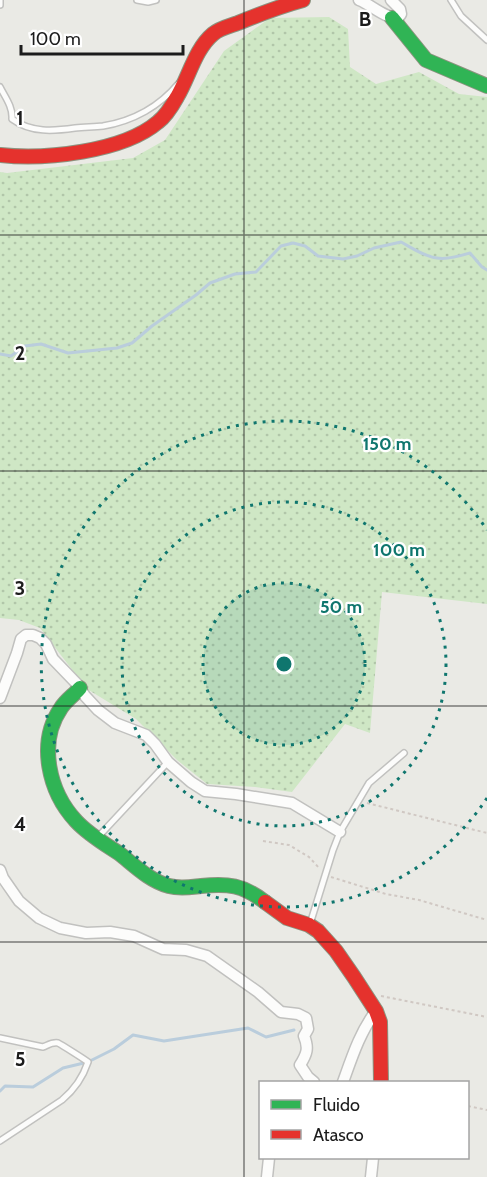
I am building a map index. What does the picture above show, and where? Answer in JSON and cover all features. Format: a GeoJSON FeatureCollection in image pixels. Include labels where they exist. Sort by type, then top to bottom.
{"type":"FeatureCollection","features":[{"type":"Feature","properties":{"kind":"street"},"geometry":{"type":"LineString","coordinates":[[0,155],[32,159],[49,157],[103,147],[131,137],[155,124],[172,106],[184,86],[191,67],[213,35],[262,13],[303,0]]}},
{"type":"Feature","properties":{"kind":"street"},"geometry":{"type":"LineString","coordinates":[[359,0],[385,15],[398,18],[401,14],[400,9],[391,0]]}},
{"type":"Feature","properties":{"kind":"street"},"geometry":{"type":"LineString","coordinates":[[392,18],[426,60],[487,86]]}},
{"type":"Feature","properties":{"kind":"street"},"geometry":{"type":"LineString","coordinates":[[0,698],[21,639],[26,635],[33,635],[46,644],[53,659],[98,710],[115,723],[146,735],[168,762],[190,782],[205,791],[292,803],[340,832]]}},
{"type":"Feature","properties":{"kind":"street"},"geometry":{"type":"LineString","coordinates":[[80,688],[61,708],[50,731],[47,752],[50,773],[60,799],[70,815],[84,829],[155,880],[169,886],[181,887],[223,885],[241,887],[288,919],[310,926],[331,944],[376,1011],[380,1022],[381,1081]]}},
{"type":"Feature","properties":{"kind":"street"},"geometry":{"type":"LineString","coordinates":[[0,870],[19,901],[39,918],[60,928],[86,933],[111,932],[134,936],[163,949],[186,950],[207,956],[281,1012],[298,1014],[306,1018],[308,1029],[304,1036],[308,1045],[300,1065],[312,1081]]}},
{"type":"Feature","properties":{"kind":"street"},"geometry":{"type":"LineString","coordinates":[[344,1081],[358,1040],[366,1023],[376,1011]]}},
{"type":"Feature","properties":{"kind":"street"},"geometry":{"type":"LineString","coordinates":[[267,1177],[269,1159]]}},
{"type":"Feature","properties":{"kind":"street"},"geometry":{"type":"LineString","coordinates":[[371,1177],[373,1159]]}},
{"type":"Feature","properties":{"kind":"lane"},"geometry":{"type":"LineString","coordinates":[[0,0],[0,5]]}},
{"type":"Feature","properties":{"kind":"lane"},"geometry":{"type":"LineString","coordinates":[[137,0],[148,2],[156,0]]}},
{"type":"Feature","properties":{"kind":"lane"},"geometry":{"type":"LineString","coordinates":[[451,0],[461,16],[487,40]]}},
{"type":"Feature","properties":{"kind":"lane"},"geometry":{"type":"LineString","coordinates":[[0,87],[10,106],[12,119],[25,126],[49,130],[104,126],[121,122],[159,103],[173,90],[191,67]]}},
{"type":"Feature","properties":{"kind":"lane"},"geometry":{"type":"LineString","coordinates":[[310,926],[340,832],[369,783],[404,753]]}},
{"type":"Feature","properties":{"kind":"lane"},"geometry":{"type":"LineString","coordinates":[[97,838],[168,762]]}},
{"type":"Feature","properties":{"kind":"lane"},"geometry":{"type":"LineString","coordinates":[[0,1038],[43,1047],[51,1043],[58,1043],[88,1062],[86,1070],[71,1092],[0,1141]]}},
{"type":"Feature","properties":{"kind":"path"},"geometry":{"type":"LineString","coordinates":[[358,801],[487,833]]}},
{"type":"Feature","properties":{"kind":"path"},"geometry":{"type":"LineString","coordinates":[[263,841],[289,845],[309,857],[325,876],[487,920]]}},
{"type":"Feature","properties":{"kind":"path"},"geometry":{"type":"LineString","coordinates":[[363,992],[487,1017]]}},
{"type":"Feature","properties":{"kind":"path"},"geometry":{"type":"LineString","coordinates":[[469,1106],[487,1110]]}},
{"type":"Feature","properties":{"kind":"green space"},"geometry":{"type":"Polygon","coordinates":[[[329,17],[348,29],[350,67],[376,84],[419,72],[459,94],[487,97],[487,604],[382,592],[370,733],[345,724],[292,792],[207,784],[177,760],[136,719],[87,689],[40,628],[19,620],[0,618],[0,172],[133,158],[165,140],[224,51],[270,18],[329,17]]]}},
{"type":"Feature","properties":{"kind":"waterway"},"geometry":{"type":"LineString","coordinates":[[0,354],[11,356],[25,346],[41,344],[68,353],[117,348],[132,343],[210,283],[235,274],[256,272],[281,246],[293,243],[305,246],[318,256],[343,259],[357,256],[374,248],[401,242],[423,254],[437,258],[470,253],[487,270]]}},
{"type":"Feature","properties":{"kind":"waterway"},"geometry":{"type":"LineString","coordinates":[[0,1091],[5,1086],[33,1087],[63,1068],[88,1062],[114,1049],[133,1035],[164,1041],[248,1028],[266,1037],[294,1030]]}},
{"type":"Feature","properties":{"kind":"traffic: fast"},"geometry":{"type":"LineString","coordinates":[[392,18],[426,60],[487,86]]}},
{"type":"Feature","properties":{"kind":"traffic: fast"},"geometry":{"type":"LineString","coordinates":[[80,688],[63,705],[54,722],[49,736],[48,751],[53,782],[59,796],[76,821],[155,881],[181,888],[235,886],[265,902]]}},
{"type":"Feature","properties":{"kind":"traffic: jam"},"geometry":{"type":"LineString","coordinates":[[0,155],[38,156],[82,152],[125,141],[143,132],[161,120],[169,111],[201,47],[213,34],[225,27],[303,0]]}},
{"type":"Feature","properties":{"kind":"traffic: jam"},"geometry":{"type":"LineString","coordinates":[[265,902],[287,918],[309,925],[318,931],[336,951],[354,977],[376,1011],[380,1022],[381,1081]]}}]}
